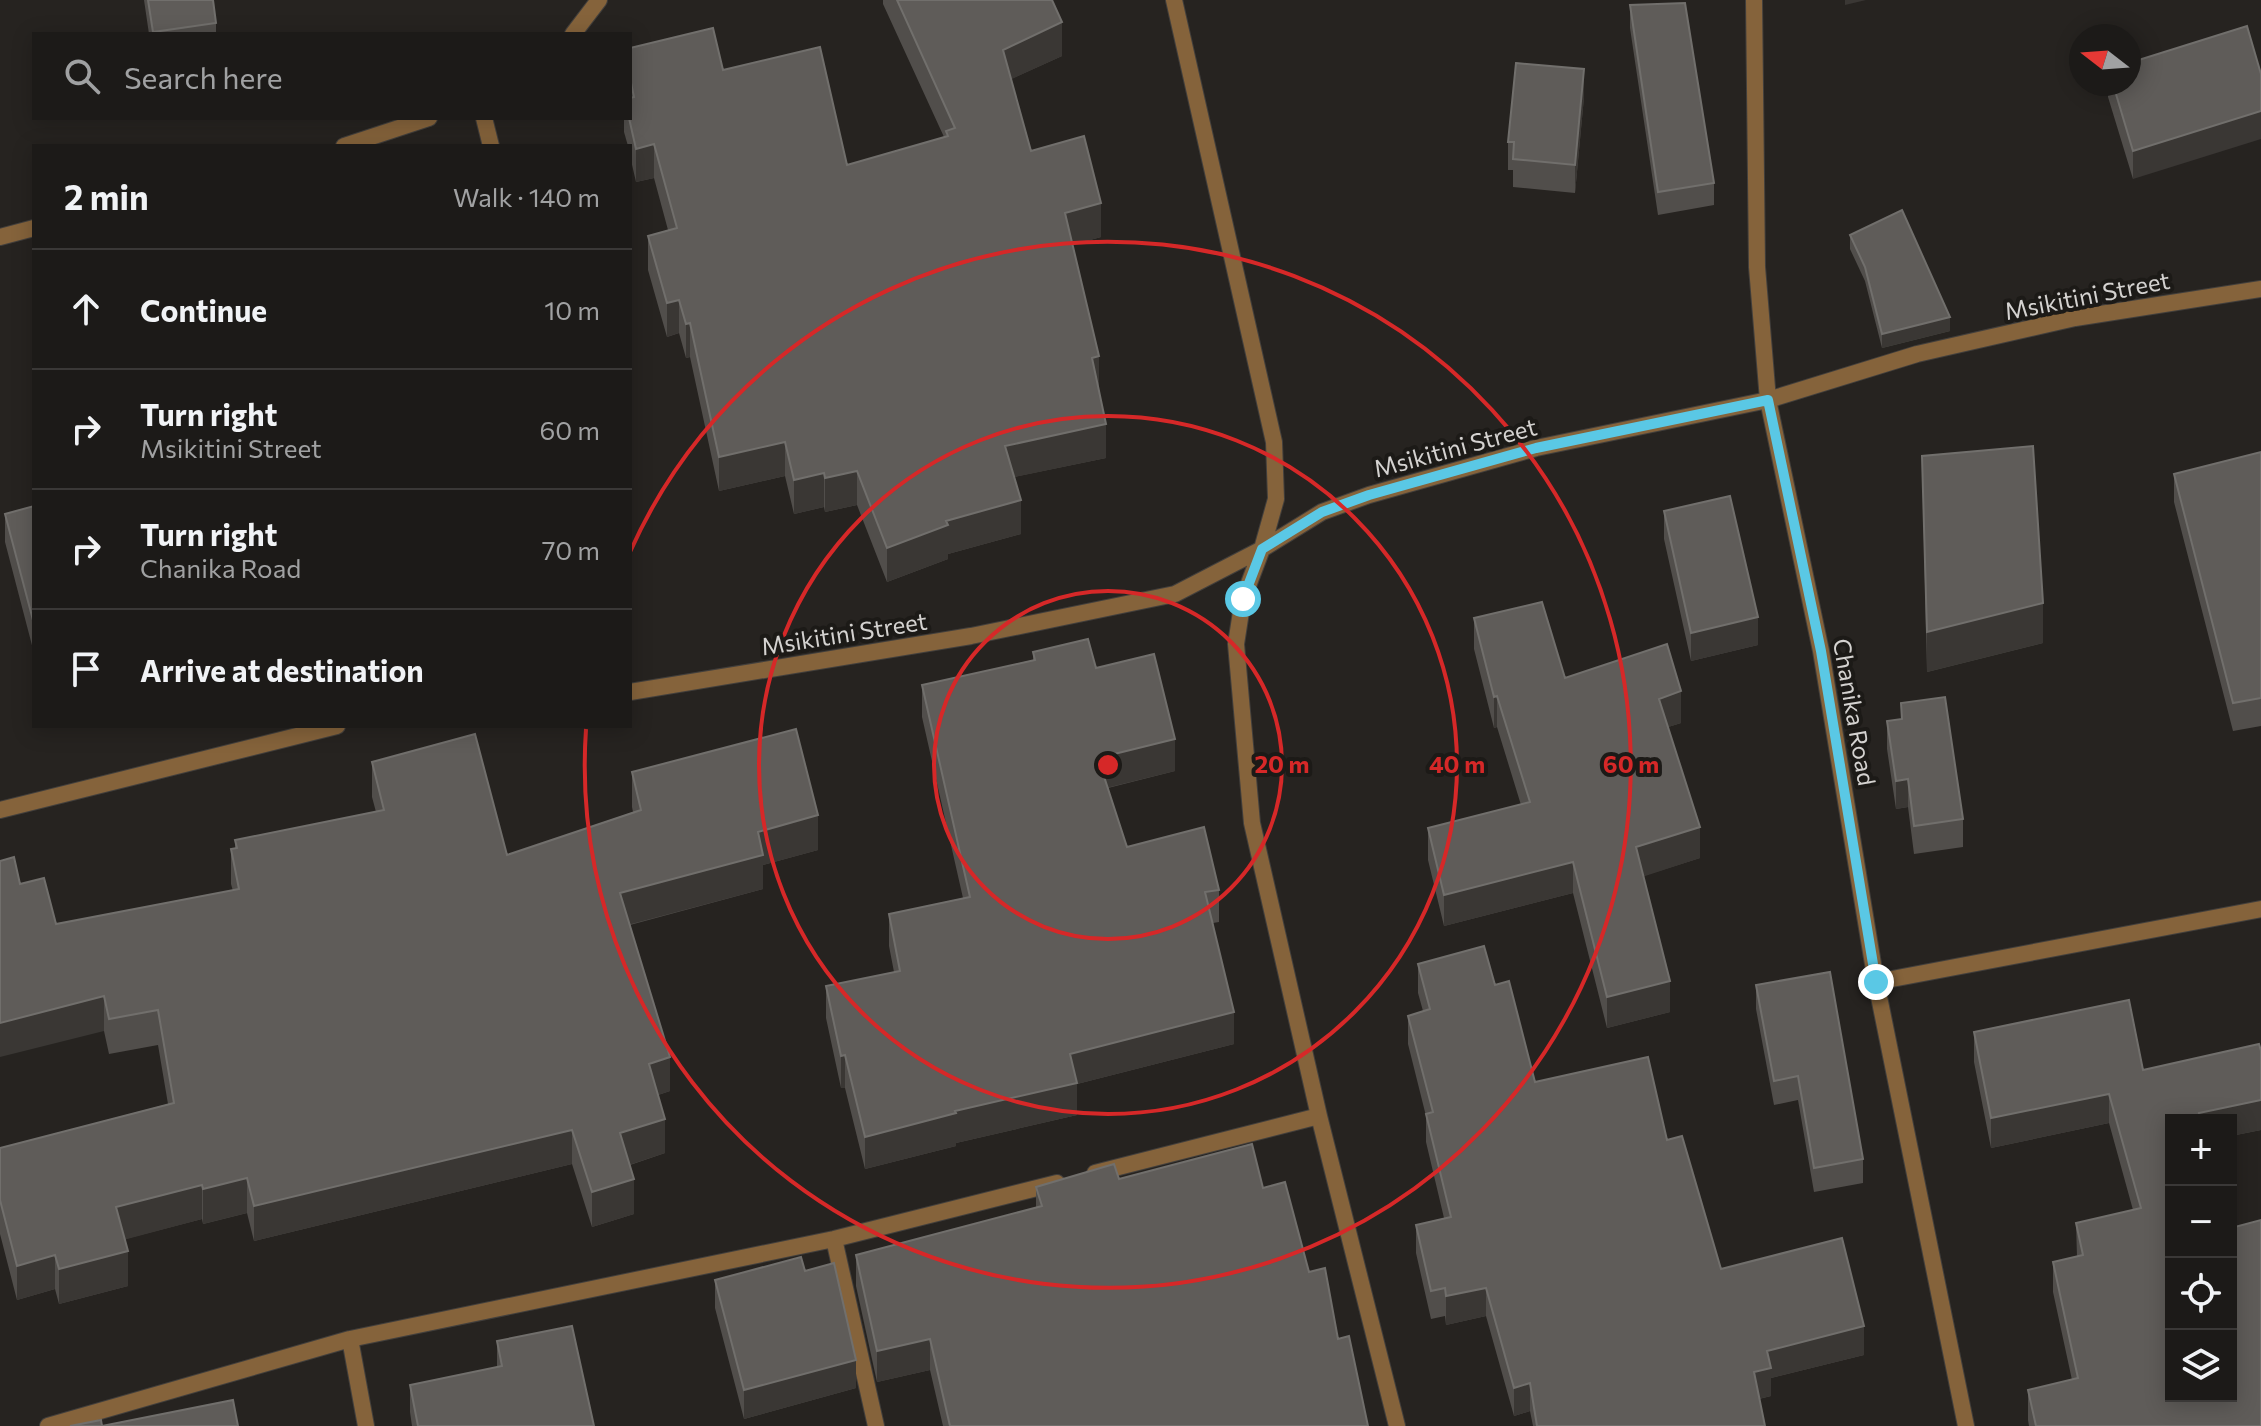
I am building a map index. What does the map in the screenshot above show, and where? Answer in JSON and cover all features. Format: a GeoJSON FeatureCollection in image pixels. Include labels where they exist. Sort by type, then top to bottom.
{"type":"FeatureCollection","features":[{"type":"Feature","properties":{"kind":"street"},"geometry":{"type":"LineString","coordinates":[[575,32],[599,0]]}},
{"type":"Feature","properties":{"kind":"street"},"geometry":{"type":"LineString","coordinates":[[1174,0],[1274,442],[1276,499],[1243,599],[1236,644],[1252,823],[1319,1116],[1397,1426]]}},
{"type":"Feature","properties":{"kind":"street","name":"Chanika Road"},"geometry":{"type":"LineString","coordinates":[[1754,0],[1757,267],[1768,400],[1821,651],[1876,982],[1966,1426]]}},
{"type":"Feature","properties":{"kind":"street"},"geometry":{"type":"LineString","coordinates":[[350,144],[423,120]]}},
{"type":"Feature","properties":{"kind":"street"},"geometry":{"type":"LineString","coordinates":[[484,120],[490,144]]}},
{"type":"Feature","properties":{"kind":"street"},"geometry":{"type":"LineString","coordinates":[[0,237],[32,229]]}},
{"type":"Feature","properties":{"kind":"street","name":"Msikitini Street"},"geometry":{"type":"LineString","coordinates":[[632,692],[971,636],[1175,594],[1262,549],[1322,512],[1369,495],[1536,448],[1768,400],[1917,354],[2075,318],[2261,289]]}},
{"type":"Feature","properties":{"kind":"street"},"geometry":{"type":"LineString","coordinates":[[0,810],[329,728]]}},
{"type":"Feature","properties":{"kind":"street"},"geometry":{"type":"LineString","coordinates":[[1876,982],[2261,909]]}},
{"type":"Feature","properties":{"kind":"street"},"geometry":{"type":"LineString","coordinates":[[48,1426],[350,1339],[834,1239],[1319,1116]]}},
{"type":"Feature","properties":{"kind":"street"},"geometry":{"type":"LineString","coordinates":[[834,1239],[876,1426]]}},
{"type":"Feature","properties":{"kind":"street"},"geometry":{"type":"LineString","coordinates":[[350,1339],[366,1426]]}},
{"type":"Feature","properties":{"kind":"building"},"geometry":{"type":"Polygon","coordinates":[[[148,0],[213,0],[216,23],[153,32],[148,0]]]}},
{"type":"Feature","properties":{"kind":"building"},"geometry":{"type":"Polygon","coordinates":[[[897,0],[1052,0],[1062,22],[1003,50],[1031,151],[1084,136],[1101,203],[1065,213],[1099,356],[1092,358],[1106,424],[1005,446],[1021,500],[946,521],[948,525],[887,548],[857,471],[825,478],[824,473],[794,480],[785,442],[719,457],[690,323],[686,324],[679,300],[667,303],[648,236],[677,228],[654,144],[636,149],[629,120],[632,120],[634,97],[632,48],[713,28],[723,70],[820,47],[847,165],[948,136],[946,131],[955,128],[897,0]]]}},
{"type":"Feature","properties":{"kind":"building"},"geometry":{"type":"Polygon","coordinates":[[[1685,3],[1714,183],[1658,192],[1630,5],[1685,3]]]}},
{"type":"Feature","properties":{"kind":"building"},"geometry":{"type":"Polygon","coordinates":[[[2247,26],[2261,74],[2261,111],[2133,151],[2117,96],[2141,96],[2141,59],[2247,26]]]}},
{"type":"Feature","properties":{"kind":"building"},"geometry":{"type":"Polygon","coordinates":[[[1516,63],[1584,69],[1575,165],[1513,159],[1514,142],[1508,142],[1516,63]]]}},
{"type":"Feature","properties":{"kind":"building"},"geometry":{"type":"Polygon","coordinates":[[[1902,210],[1950,317],[1882,334],[1865,267],[1850,235],[1902,210]]]}},
{"type":"Feature","properties":{"kind":"building"},"geometry":{"type":"Polygon","coordinates":[[[2033,446],[2043,603],[1927,632],[1922,456],[2033,446]]]}},
{"type":"Feature","properties":{"kind":"building"},"geometry":{"type":"Polygon","coordinates":[[[2261,452],[2261,698],[2233,703],[2174,474],[2261,452]]]}},
{"type":"Feature","properties":{"kind":"building"},"geometry":{"type":"Polygon","coordinates":[[[1730,496],[1758,617],[1691,633],[1664,511],[1730,496]]]}},
{"type":"Feature","properties":{"kind":"building"},"geometry":{"type":"Polygon","coordinates":[[[32,507],[32,616],[5,514],[32,507]]]}},
{"type":"Feature","properties":{"kind":"building"},"geometry":{"type":"Polygon","coordinates":[[[1542,602],[1565,678],[1667,644],[1681,691],[1659,699],[1700,827],[1636,847],[1670,981],[1607,997],[1573,862],[1444,895],[1428,828],[1530,802],[1497,696],[1494,697],[1474,618],[1542,602]]]}},
{"type":"Feature","properties":{"kind":"building"},"geometry":{"type":"Polygon","coordinates":[[[1088,639],[1096,668],[1154,654],[1175,739],[1098,758],[1127,847],[1204,827],[1219,890],[1205,892],[1234,1012],[1070,1054],[1077,1083],[955,1111],[865,1137],[845,1055],[841,1056],[826,986],[900,971],[889,914],[970,897],[922,685],[1035,660],[1033,652],[1088,639]]]}},
{"type":"Feature","properties":{"kind":"building"},"geometry":{"type":"Polygon","coordinates":[[[1945,697],[1963,819],[1914,826],[1908,779],[1896,781],[1887,721],[1902,719],[1901,703],[1945,697]]]}},
{"type":"Feature","properties":{"kind":"building"},"geometry":{"type":"Polygon","coordinates":[[[796,729],[818,815],[758,832],[763,855],[620,893],[670,1057],[649,1064],[665,1119],[620,1133],[634,1179],[592,1192],[572,1130],[254,1206],[247,1178],[203,1189],[202,1185],[116,1207],[128,1251],[59,1269],[55,1255],[17,1266],[0,1200],[0,1148],[174,1103],[158,1010],[109,1019],[104,996],[0,1023],[0,861],[14,857],[20,884],[44,878],[56,924],[239,889],[231,849],[237,848],[235,840],[384,810],[372,762],[475,734],[507,855],[641,810],[632,772],[796,729]]]}},
{"type":"Feature","properties":{"kind":"building"},"geometry":{"type":"Polygon","coordinates":[[[1484,946],[1495,985],[1509,981],[1535,1082],[1648,1057],[1667,1140],[1682,1136],[1721,1269],[1842,1238],[1864,1326],[1767,1351],[1771,1368],[1754,1372],[1765,1426],[1537,1426],[1530,1383],[1514,1388],[1486,1288],[1446,1296],[1445,1288],[1431,1291],[1416,1225],[1451,1217],[1426,1114],[1433,1112],[1408,1016],[1430,1009],[1418,964],[1484,946]]]}},
{"type":"Feature","properties":{"kind":"building"},"geometry":{"type":"Polygon","coordinates":[[[1830,972],[1863,1159],[1814,1168],[1798,1076],[1774,1081],[1756,985],[1830,972]]]}},
{"type":"Feature","properties":{"kind":"building"},"geometry":{"type":"Polygon","coordinates":[[[2129,1000],[2143,1070],[2259,1044],[2261,1100],[2199,1114],[2165,1114],[2165,1402],[2237,1402],[2237,1226],[2261,1220],[2261,1426],[2036,1426],[2028,1390],[2078,1378],[2053,1262],[2083,1255],[2076,1223],[2141,1208],[2109,1094],[1991,1118],[1974,1032],[2129,1000]]]}},
{"type":"Feature","properties":{"kind":"building"},"geometry":{"type":"Polygon","coordinates":[[[1252,1144],[1263,1188],[1285,1182],[1309,1272],[1325,1268],[1338,1339],[1349,1336],[1368,1426],[950,1426],[930,1339],[877,1351],[856,1255],[1042,1206],[1036,1187],[1114,1164],[1119,1179],[1252,1144]]]}},
{"type":"Feature","properties":{"kind":"building"},"geometry":{"type":"Polygon","coordinates":[[[801,1257],[805,1271],[834,1263],[856,1360],[744,1390],[715,1280],[801,1257]]]}},
{"type":"Feature","properties":{"kind":"building"},"geometry":{"type":"Polygon","coordinates":[[[572,1326],[594,1426],[418,1426],[410,1385],[502,1366],[497,1341],[572,1326]]]}},
{"type":"Feature","properties":{"kind":"building"},"geometry":{"type":"Polygon","coordinates":[[[233,1400],[238,1426],[102,1426],[233,1400]]]}},
{"type":"Feature","properties":{"kind":"building"},"geometry":{"type":"Polygon","coordinates":[[[101,1420],[102,1426],[70,1426],[101,1420]]]}},
{"type":"Feature","properties":{"kind":"route"},"geometry":{"type":"LineString","coordinates":[[1243,599],[1262,549],[1322,512],[1369,495],[1536,448],[1768,400],[1821,651],[1876,982]]}}]}
